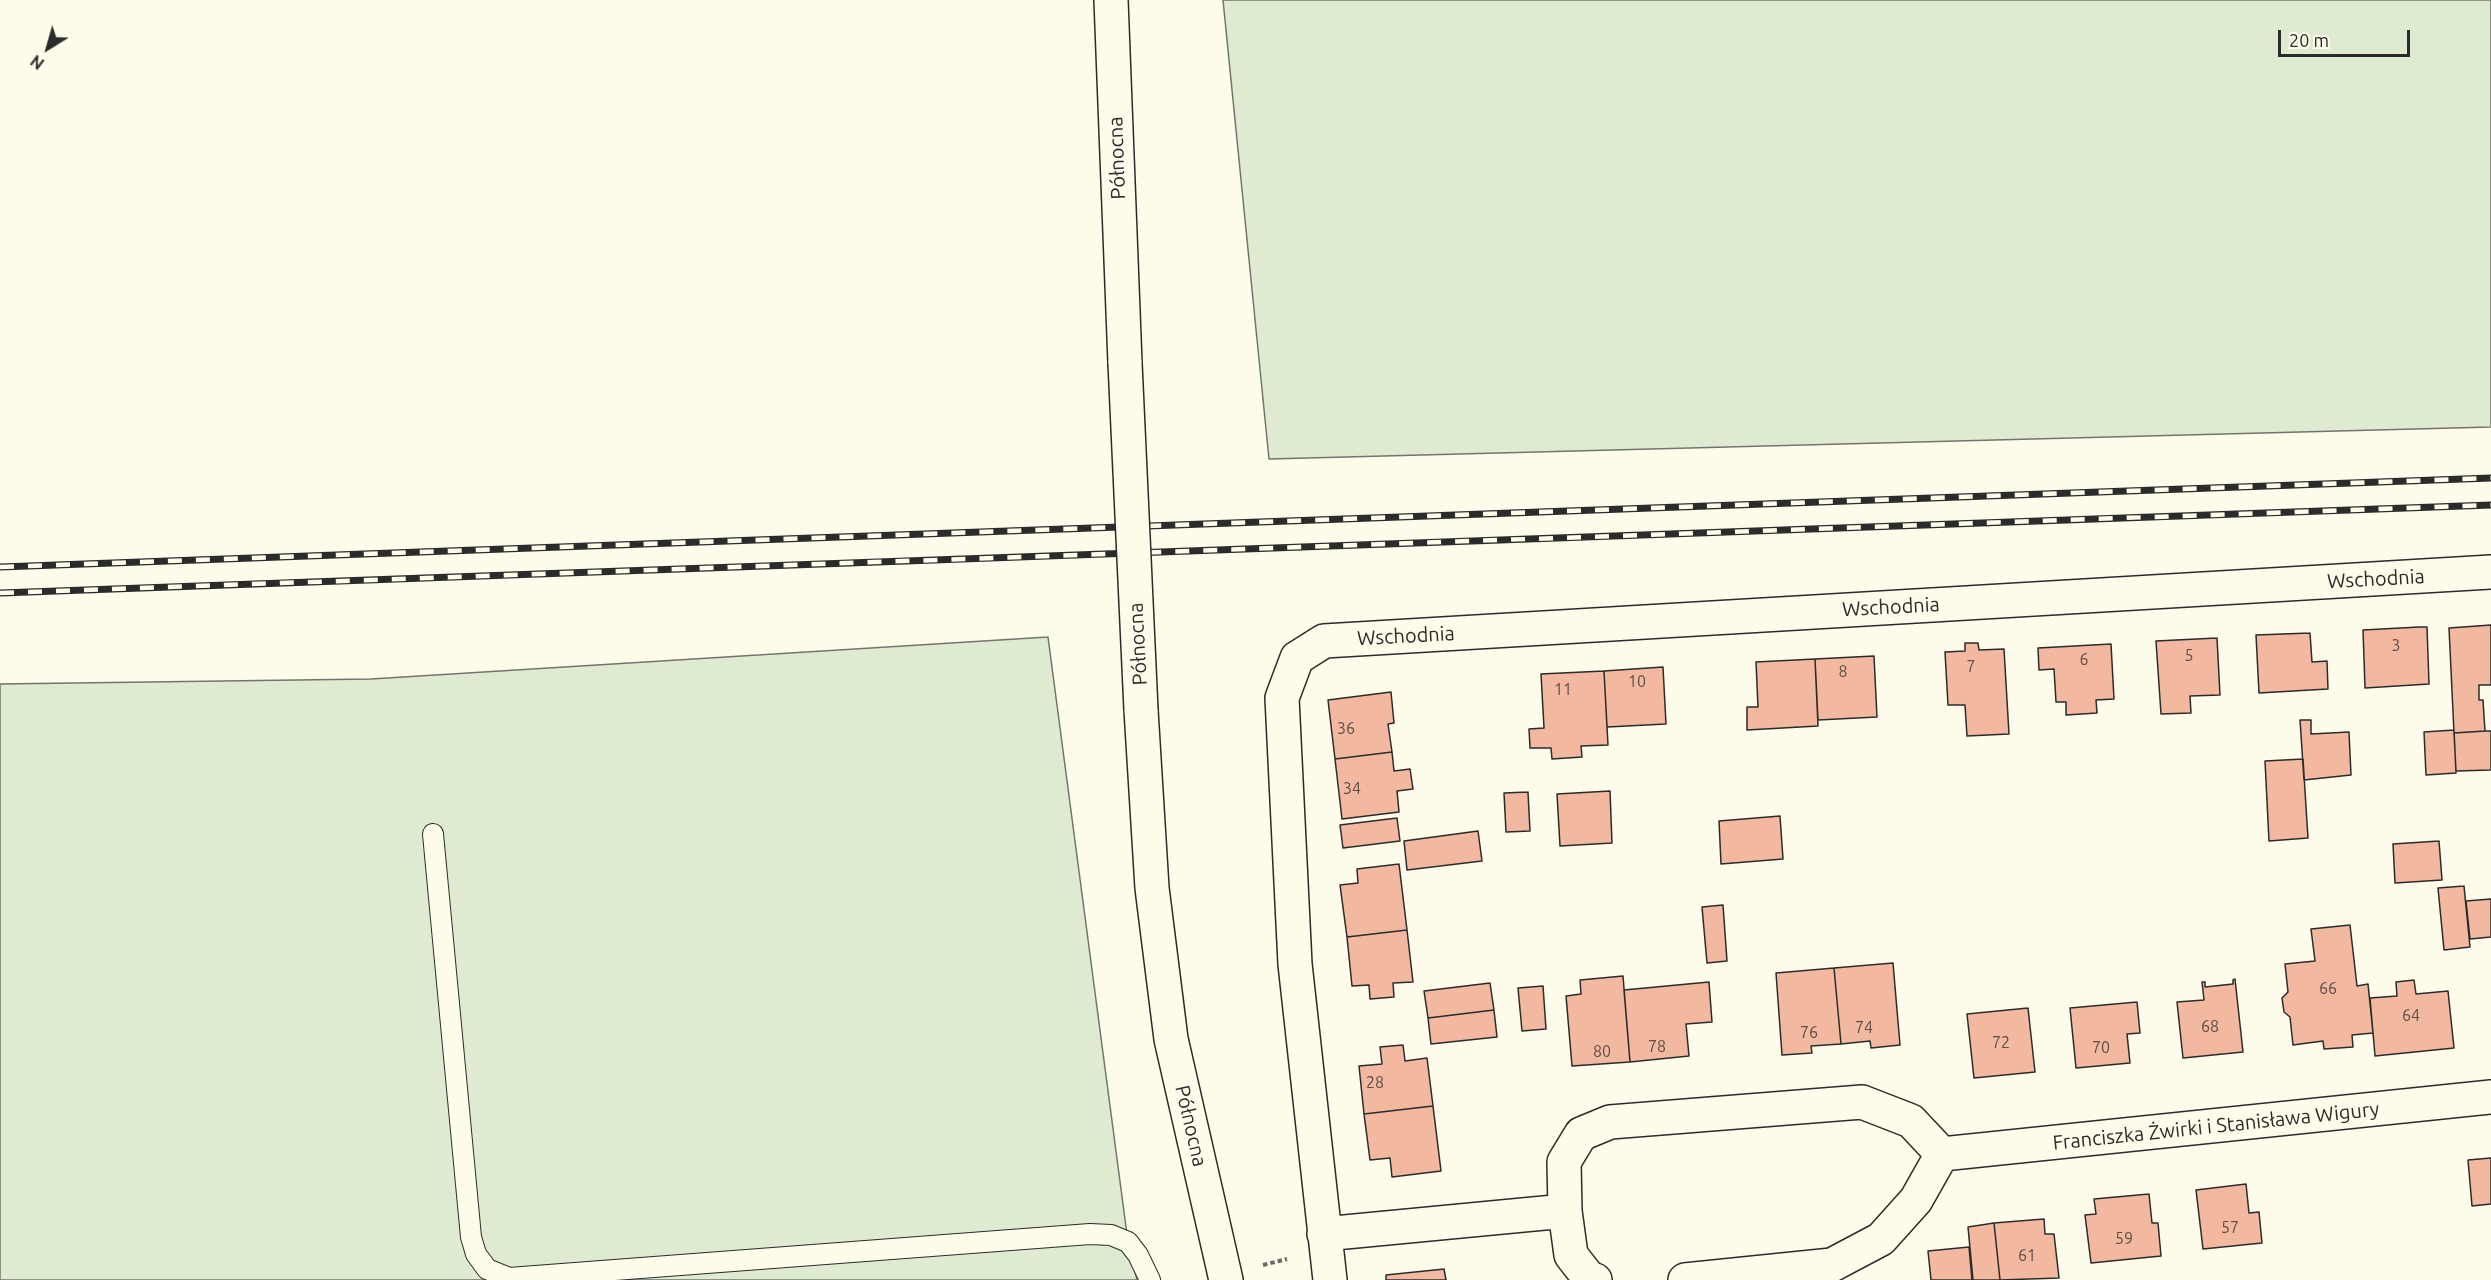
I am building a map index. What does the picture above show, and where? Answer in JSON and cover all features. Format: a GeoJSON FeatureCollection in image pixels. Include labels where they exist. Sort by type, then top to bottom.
{"type":"FeatureCollection","features":[{"type":"Feature","properties":{"kind":"street","name":"Północna"},"geometry":{"type":"LineString","coordinates":[[1111,0],[1141,710],[1152,888],[1171,1039],[1226,1280]]}},
{"type":"Feature","properties":{"kind":"street","name":"Wschodnia"},"geometry":{"type":"LineString","coordinates":[[1324,1234],[1295,964],[1282,698],[1297,658],[1324,641],[2491,572]]}},
{"type":"Feature","properties":{"kind":"street","name":"Franciszka Żwirki i Stanisława Wigury"},"geometry":{"type":"LineString","coordinates":[[1942,1154],[2491,1097]]}},
{"type":"Feature","properties":{"kind":"street"},"geometry":{"type":"LineString","coordinates":[[1595,1280],[1589,1278],[1571,1255],[1565,1212],[1564,1162],[1581,1134],[1610,1122],[1862,1102],[1911,1121],[1942,1154],[1916,1200],[1881,1239],[1832,1265],[1685,1280]]}},
{"type":"Feature","properties":{"kind":"street"},"geometry":{"type":"LineString","coordinates":[[1330,1280],[1324,1234],[1565,1212]]}},
{"type":"Feature","properties":{"kind":"lane"},"geometry":{"type":"LineString","coordinates":[[433,834],[471,1237],[476,1254],[487,1269],[509,1278],[1090,1234],[1111,1235],[1128,1242],[1150,1280]]}},
{"type":"Feature","properties":{"kind":"path"},"geometry":{"type":"LineString","coordinates":[[1261,1265],[1295,1257]]}},
{"type":"Feature","properties":{"kind":"green space"},"geometry":{"type":"Polygon","coordinates":[[[1223,0],[2491,0],[2491,427],[1269,459],[1223,0]]]}},
{"type":"Feature","properties":{"kind":"green space"},"geometry":{"type":"Polygon","coordinates":[[[1048,637],[1128,1242],[1137,1280],[0,1280],[0,684],[371,679],[1048,637]]]}},
{"type":"Feature","properties":{"kind":"building"},"geometry":{"type":"Polygon","coordinates":[[[2491,625],[2491,685],[2479,685],[2479,700],[2483,700],[2485,731],[2454,733],[2449,628],[2491,625]]]}},
{"type":"Feature","properties":{"kind":"building"},"geometry":{"type":"Polygon","coordinates":[[[2427,627],[2429,684],[2365,688],[2363,630],[2427,627]]]}},
{"type":"Feature","properties":{"kind":"building"},"geometry":{"type":"Polygon","coordinates":[[[2310,633],[2312,662],[2327,661],[2328,689],[2259,693],[2256,635],[2310,633]]]}},
{"type":"Feature","properties":{"kind":"building"},"geometry":{"type":"Polygon","coordinates":[[[2217,638],[2220,695],[2190,696],[2191,713],[2161,714],[2156,641],[2217,638]]]}},
{"type":"Feature","properties":{"kind":"building"},"geometry":{"type":"Polygon","coordinates":[[[1965,643],[1978,643],[1979,650],[2004,649],[2009,734],[1967,736],[1965,705],[1948,705],[1945,652],[1965,651],[1965,643]]]}},
{"type":"Feature","properties":{"kind":"building"},"geometry":{"type":"Polygon","coordinates":[[[2111,644],[2114,699],[2096,700],[2097,713],[2066,715],[2066,702],[2056,702],[2054,669],[2039,670],[2038,648],[2111,644]]]}},
{"type":"Feature","properties":{"kind":"building"},"geometry":{"type":"Polygon","coordinates":[[[1874,656],[1877,717],[1818,720],[1815,659],[1874,656]]]}},
{"type":"Feature","properties":{"kind":"building"},"geometry":{"type":"Polygon","coordinates":[[[1815,659],[1818,726],[1747,730],[1747,707],[1758,707],[1756,662],[1815,659]]]}},
{"type":"Feature","properties":{"kind":"building"},"geometry":{"type":"Polygon","coordinates":[[[1663,667],[1666,724],[1607,727],[1604,671],[1663,667]]]}},
{"type":"Feature","properties":{"kind":"building"},"geometry":{"type":"Polygon","coordinates":[[[1604,671],[1608,745],[1581,746],[1582,757],[1552,759],[1551,748],[1530,748],[1529,729],[1544,728],[1541,674],[1604,671]]]}},
{"type":"Feature","properties":{"kind":"building"},"geometry":{"type":"Polygon","coordinates":[[[1391,692],[1394,723],[1388,724],[1392,752],[1335,759],[1328,700],[1391,692]]]}},
{"type":"Feature","properties":{"kind":"building"},"geometry":{"type":"Polygon","coordinates":[[[2300,720],[2311,720],[2311,734],[2349,732],[2351,775],[2304,780],[2300,720]]]}},
{"type":"Feature","properties":{"kind":"building"},"geometry":{"type":"Polygon","coordinates":[[[2454,730],[2456,773],[2426,775],[2424,732],[2454,730]]]}},
{"type":"Feature","properties":{"kind":"building"},"geometry":{"type":"Polygon","coordinates":[[[2491,731],[2491,770],[2456,771],[2454,733],[2491,731]]]}},
{"type":"Feature","properties":{"kind":"building"},"geometry":{"type":"Polygon","coordinates":[[[1392,752],[1394,771],[1410,769],[1413,789],[1397,791],[1399,812],[1342,819],[1335,759],[1392,752]]]}},
{"type":"Feature","properties":{"kind":"building"},"geometry":{"type":"Polygon","coordinates":[[[2303,759],[2308,838],[2269,841],[2265,761],[2303,759]]]}},
{"type":"Feature","properties":{"kind":"building"},"geometry":{"type":"Polygon","coordinates":[[[1610,791],[1612,843],[1560,846],[1557,794],[1610,791]]]}},
{"type":"Feature","properties":{"kind":"building"},"geometry":{"type":"Polygon","coordinates":[[[1528,792],[1530,831],[1506,832],[1504,793],[1528,792]]]}},
{"type":"Feature","properties":{"kind":"building"},"geometry":{"type":"Polygon","coordinates":[[[1780,816],[1783,859],[1721,864],[1719,821],[1780,816]]]}},
{"type":"Feature","properties":{"kind":"building"},"geometry":{"type":"Polygon","coordinates":[[[1397,818],[1400,841],[1343,848],[1340,825],[1397,818]]]}},
{"type":"Feature","properties":{"kind":"building"},"geometry":{"type":"Polygon","coordinates":[[[1478,831],[1482,861],[1407,870],[1404,841],[1478,831]]]}},
{"type":"Feature","properties":{"kind":"building"},"geometry":{"type":"Polygon","coordinates":[[[2439,841],[2442,880],[2395,883],[2393,844],[2439,841]]]}},
{"type":"Feature","properties":{"kind":"building"},"geometry":{"type":"Polygon","coordinates":[[[1399,864],[1407,930],[1347,937],[1340,885],[1358,883],[1357,869],[1399,864]]]}},
{"type":"Feature","properties":{"kind":"building"},"geometry":{"type":"Polygon","coordinates":[[[2464,886],[2470,947],[2444,950],[2438,888],[2464,886]]]}},
{"type":"Feature","properties":{"kind":"building"},"geometry":{"type":"Polygon","coordinates":[[[2491,899],[2491,937],[2470,939],[2466,901],[2491,899]]]}},
{"type":"Feature","properties":{"kind":"building"},"geometry":{"type":"Polygon","coordinates":[[[1723,905],[1727,961],[1707,963],[1702,907],[1723,905]]]}},
{"type":"Feature","properties":{"kind":"building"},"geometry":{"type":"Polygon","coordinates":[[[2350,925],[2357,986],[2368,984],[2373,1033],[2352,1035],[2353,1047],[2324,1049],[2323,1041],[2293,1045],[2290,1017],[2284,1012],[2282,998],[2288,992],[2285,964],[2315,961],[2311,929],[2350,925]]]}},
{"type":"Feature","properties":{"kind":"building"},"geometry":{"type":"Polygon","coordinates":[[[1407,930],[1413,982],[1393,983],[1394,997],[1370,999],[1369,985],[1352,986],[1347,937],[1407,930]]]}},
{"type":"Feature","properties":{"kind":"building"},"geometry":{"type":"Polygon","coordinates":[[[1893,963],[1900,1045],[1871,1048],[1870,1041],[1841,1044],[1834,968],[1893,963]]]}},
{"type":"Feature","properties":{"kind":"building"},"geometry":{"type":"Polygon","coordinates":[[[1834,968],[1841,1044],[1811,1046],[1812,1053],[1782,1055],[1776,973],[1834,968]]]}},
{"type":"Feature","properties":{"kind":"building"},"geometry":{"type":"Polygon","coordinates":[[[1623,976],[1630,1062],[1572,1066],[1566,996],[1581,994],[1580,980],[1623,976]]]}},
{"type":"Feature","properties":{"kind":"building"},"geometry":{"type":"Polygon","coordinates":[[[2235,979],[2243,1052],[2183,1058],[2177,1002],[2204,1000],[2202,982],[2205,982],[2205,987],[2233,984],[2235,979]]]}},
{"type":"Feature","properties":{"kind":"building"},"geometry":{"type":"Polygon","coordinates":[[[2414,980],[2416,994],[2448,991],[2454,1048],[2375,1056],[2370,998],[2397,996],[2396,982],[2414,980]]]}},
{"type":"Feature","properties":{"kind":"building"},"geometry":{"type":"Polygon","coordinates":[[[1709,982],[1712,1022],[1686,1024],[1689,1056],[1630,1062],[1624,990],[1709,982]]]}},
{"type":"Feature","properties":{"kind":"building"},"geometry":{"type":"Polygon","coordinates":[[[1490,983],[1494,1010],[1428,1018],[1424,991],[1490,983]]]}},
{"type":"Feature","properties":{"kind":"building"},"geometry":{"type":"Polygon","coordinates":[[[1543,986],[1546,1029],[1522,1031],[1518,988],[1543,986]]]}},
{"type":"Feature","properties":{"kind":"building"},"geometry":{"type":"Polygon","coordinates":[[[2137,1002],[2140,1033],[2127,1034],[2130,1063],[2076,1068],[2070,1008],[2137,1002]]]}},
{"type":"Feature","properties":{"kind":"building"},"geometry":{"type":"Polygon","coordinates":[[[2028,1008],[2035,1072],[1974,1078],[1967,1014],[2028,1008]]]}},
{"type":"Feature","properties":{"kind":"building"},"geometry":{"type":"Polygon","coordinates":[[[1494,1010],[1497,1037],[1431,1044],[1428,1018],[1494,1010]]]}},
{"type":"Feature","properties":{"kind":"building"},"geometry":{"type":"Polygon","coordinates":[[[1403,1045],[1405,1061],[1427,1058],[1433,1106],[1364,1114],[1359,1066],[1382,1064],[1380,1047],[1403,1045]]]}},
{"type":"Feature","properties":{"kind":"building"},"geometry":{"type":"Polygon","coordinates":[[[1433,1106],[1441,1171],[1392,1177],[1390,1158],[1370,1160],[1364,1114],[1433,1106]]]}},
{"type":"Feature","properties":{"kind":"building"},"geometry":{"type":"Polygon","coordinates":[[[2491,1158],[2491,1204],[2472,1206],[2468,1160],[2491,1158]]]}},
{"type":"Feature","properties":{"kind":"building"},"geometry":{"type":"Polygon","coordinates":[[[2246,1184],[2249,1213],[2259,1212],[2262,1243],[2203,1249],[2196,1190],[2246,1184]]]}},
{"type":"Feature","properties":{"kind":"building"},"geometry":{"type":"Polygon","coordinates":[[[2149,1194],[2152,1223],[2158,1223],[2161,1256],[2091,1263],[2085,1215],[2096,1214],[2094,1199],[2149,1194]]]}},
{"type":"Feature","properties":{"kind":"building"},"geometry":{"type":"Polygon","coordinates":[[[2044,1219],[2045,1234],[2054,1234],[2059,1278],[2000,1280],[1994,1223],[2044,1219]]]}},
{"type":"Feature","properties":{"kind":"building"},"geometry":{"type":"Polygon","coordinates":[[[1994,1223],[2000,1280],[1973,1280],[1968,1227],[1994,1223]]]}},
{"type":"Feature","properties":{"kind":"building"},"geometry":{"type":"Polygon","coordinates":[[[1969,1247],[1972,1280],[1931,1280],[1928,1251],[1969,1247]]]}},
{"type":"Feature","properties":{"kind":"building"},"geometry":{"type":"Polygon","coordinates":[[[1444,1269],[1446,1280],[1386,1280],[1386,1275],[1444,1269]]]}},
{"type":"Feature","properties":{"kind":"railway"},"geometry":{"type":"LineString","coordinates":[[0,567],[2491,478]]}},
{"type":"Feature","properties":{"kind":"railway"},"geometry":{"type":"LineString","coordinates":[[0,593],[2491,505]]}}]}
